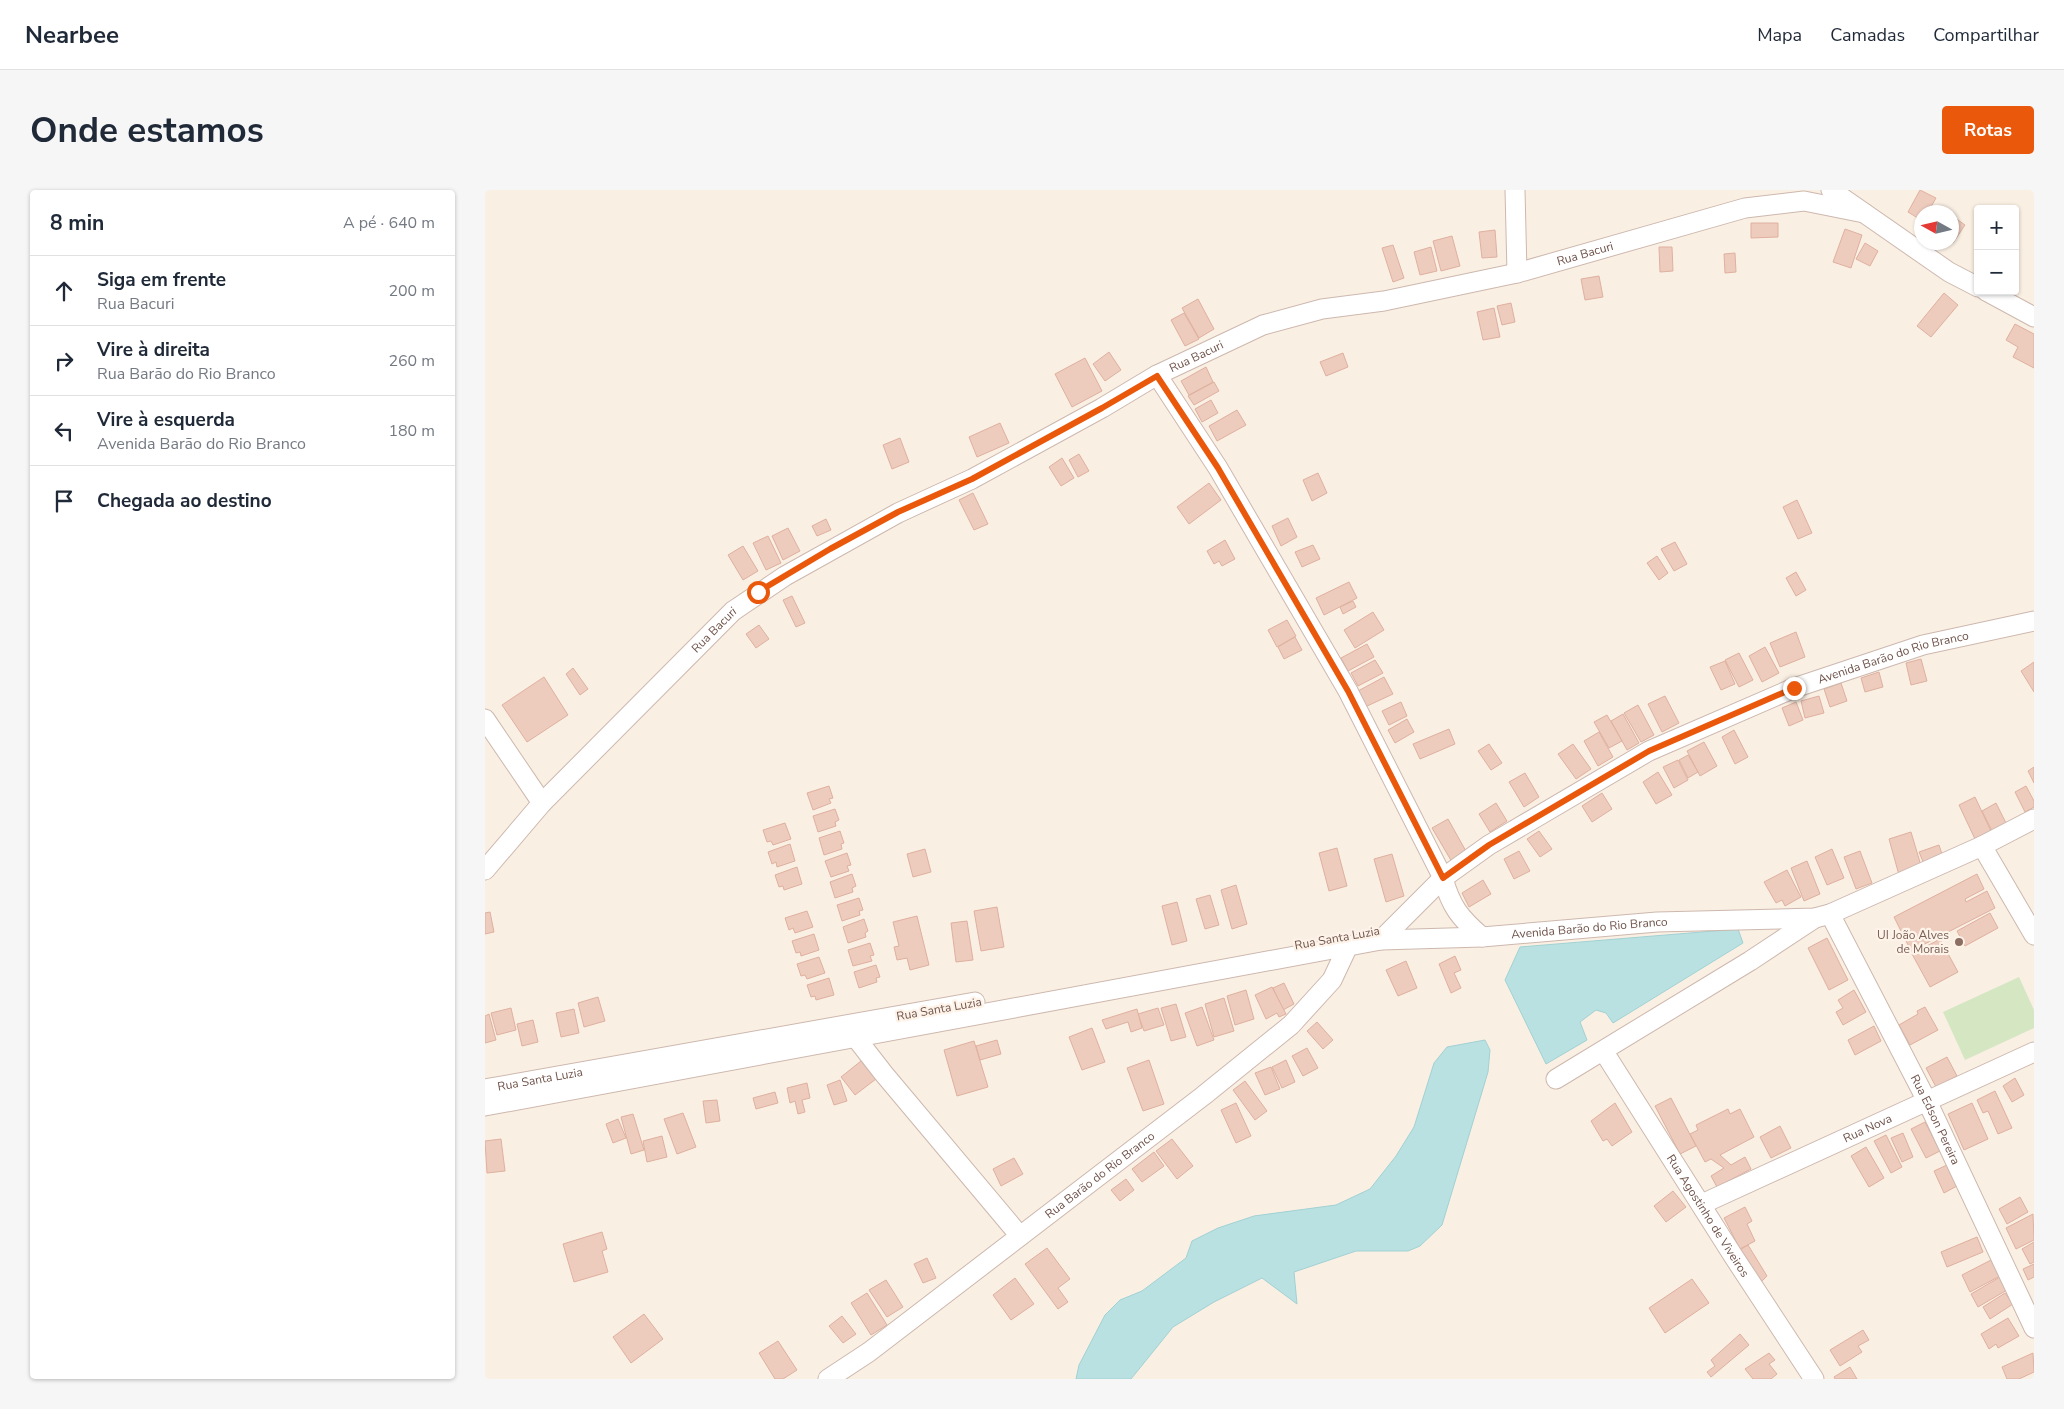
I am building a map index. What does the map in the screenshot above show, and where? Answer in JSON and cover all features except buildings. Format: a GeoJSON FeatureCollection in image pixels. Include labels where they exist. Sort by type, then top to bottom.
{"type":"FeatureCollection","features":[{"type":"Feature","properties":{"kind":"street"},"geometry":{"type":"LineString","coordinates":[[1515,190],[1517,273]]}},
{"type":"Feature","properties":{"kind":"street"},"geometry":{"type":"LineString","coordinates":[[1831,190],[1864,213]]}},
{"type":"Feature","properties":{"kind":"street","name":"Rua Bacuri"},"geometry":{"type":"LineString","coordinates":[[485,870],[542,803],[733,611],[758,592],[898,512],[972,479],[1157,376],[1263,325],[1322,309],[1384,301],[1517,273],[1745,208],[1804,200],[1864,213],[1949,272],[1974,285]]}},
{"type":"Feature","properties":{"kind":"street"},"geometry":{"type":"LineString","coordinates":[[1993,295],[2034,317]]}},
{"type":"Feature","properties":{"kind":"street"},"geometry":{"type":"LineString","coordinates":[[1157,376],[1218,468],[1348,691],[1443,878],[1452,906],[1462,919],[1483,937]]}},
{"type":"Feature","properties":{"kind":"street","name":"Avenida Barão do Rio Branco"},"geometry":{"type":"LineString","coordinates":[[1387,934],[1443,878],[1489,845],[1649,751],[1794,688],[1923,645],[2034,621]]}},
{"type":"Feature","properties":{"kind":"street"},"geometry":{"type":"LineString","coordinates":[[485,719],[542,803]]}},
{"type":"Feature","properties":{"kind":"street","name":"Avenida Barão do Rio Branco"},"geometry":{"type":"LineString","coordinates":[[1556,1079],[1604,1052],[1823,916],[1981,846],[2034,819]]}},
{"type":"Feature","properties":{"kind":"street"},"geometry":{"type":"LineString","coordinates":[[1981,846],[2034,935]]}},
{"type":"Feature","properties":{"kind":"street","name":"Avenida Barão do Rio Branco"},"geometry":{"type":"LineString","coordinates":[[1387,934],[1483,937],[1657,922],[1823,916]]}},
{"type":"Feature","properties":{"kind":"street","name":"Rua Edson Pereira"},"geometry":{"type":"LineString","coordinates":[[1823,916],[1927,1101],[2034,1328]]}},
{"type":"Feature","properties":{"kind":"street","name":"Rua Santa Luzia"},"geometry":{"type":"LineString","coordinates":[[485,1090],[860,1030],[1348,946],[1387,934]]}},
{"type":"Feature","properties":{"kind":"street","name":"Rua Santa Luzia"},"geometry":{"type":"LineString","coordinates":[[485,1106],[860,1030],[1387,934]]}},
{"type":"Feature","properties":{"kind":"street","name":"Rua Barão do Rio Branco"},"geometry":{"type":"LineString","coordinates":[[828,1379],[869,1352],[1203,1096],[1291,1025],[1333,980],[1348,946]]}},
{"type":"Feature","properties":{"kind":"street"},"geometry":{"type":"LineString","coordinates":[[860,1030],[884,1074],[1020,1236]]}},
{"type":"Feature","properties":{"kind":"street","name":"Rua Agostinho de Viveiros"},"geometry":{"type":"LineString","coordinates":[[1604,1052],[1814,1379]]}},
{"type":"Feature","properties":{"kind":"street","name":"Rua Nova"},"geometry":{"type":"LineString","coordinates":[[1702,1204],[2034,1052]]}},
{"type":"Feature","properties":{"kind":"green space"},"geometry":{"type":"Polygon","coordinates":[[[2019,977],[2034,1010],[2034,1028],[1965,1060],[1943,1012],[2019,977]]]}},
{"type":"Feature","properties":{"kind":"water"},"geometry":{"type":"Polygon","coordinates":[[[1738,929],[1743,943],[1613,1023],[1606,1013],[1596,1010],[1580,1022],[1587,1040],[1546,1064],[1505,980],[1520,947],[1738,929]]]}},
{"type":"Feature","properties":{"kind":"water"},"geometry":{"type":"Polygon","coordinates":[[[1485,1040],[1490,1050],[1488,1072],[1442,1225],[1420,1246],[1408,1251],[1356,1251],[1294,1272],[1297,1304],[1262,1278],[1214,1302],[1173,1327],[1131,1379],[1076,1379],[1079,1365],[1105,1315],[1120,1300],[1142,1291],[1186,1258],[1192,1241],[1218,1228],[1254,1216],[1336,1205],[1370,1189],[1396,1156],[1414,1127],[1434,1063],[1447,1047],[1485,1040]]]}},
{"type":"Feature","properties":{"kind":"place","name":"UI João Alves de Morais"},"geometry":{"type":"Point","coordinates":[1959,942]}},
{"type":"Feature","properties":{"kind":"route"},"geometry":{"type":"LineString","coordinates":[[758,592],[830,549],[898,512],[972,479],[1157,376],[1218,468],[1348,691],[1443,878],[1489,845],[1649,751],[1794,688]]}}]}
